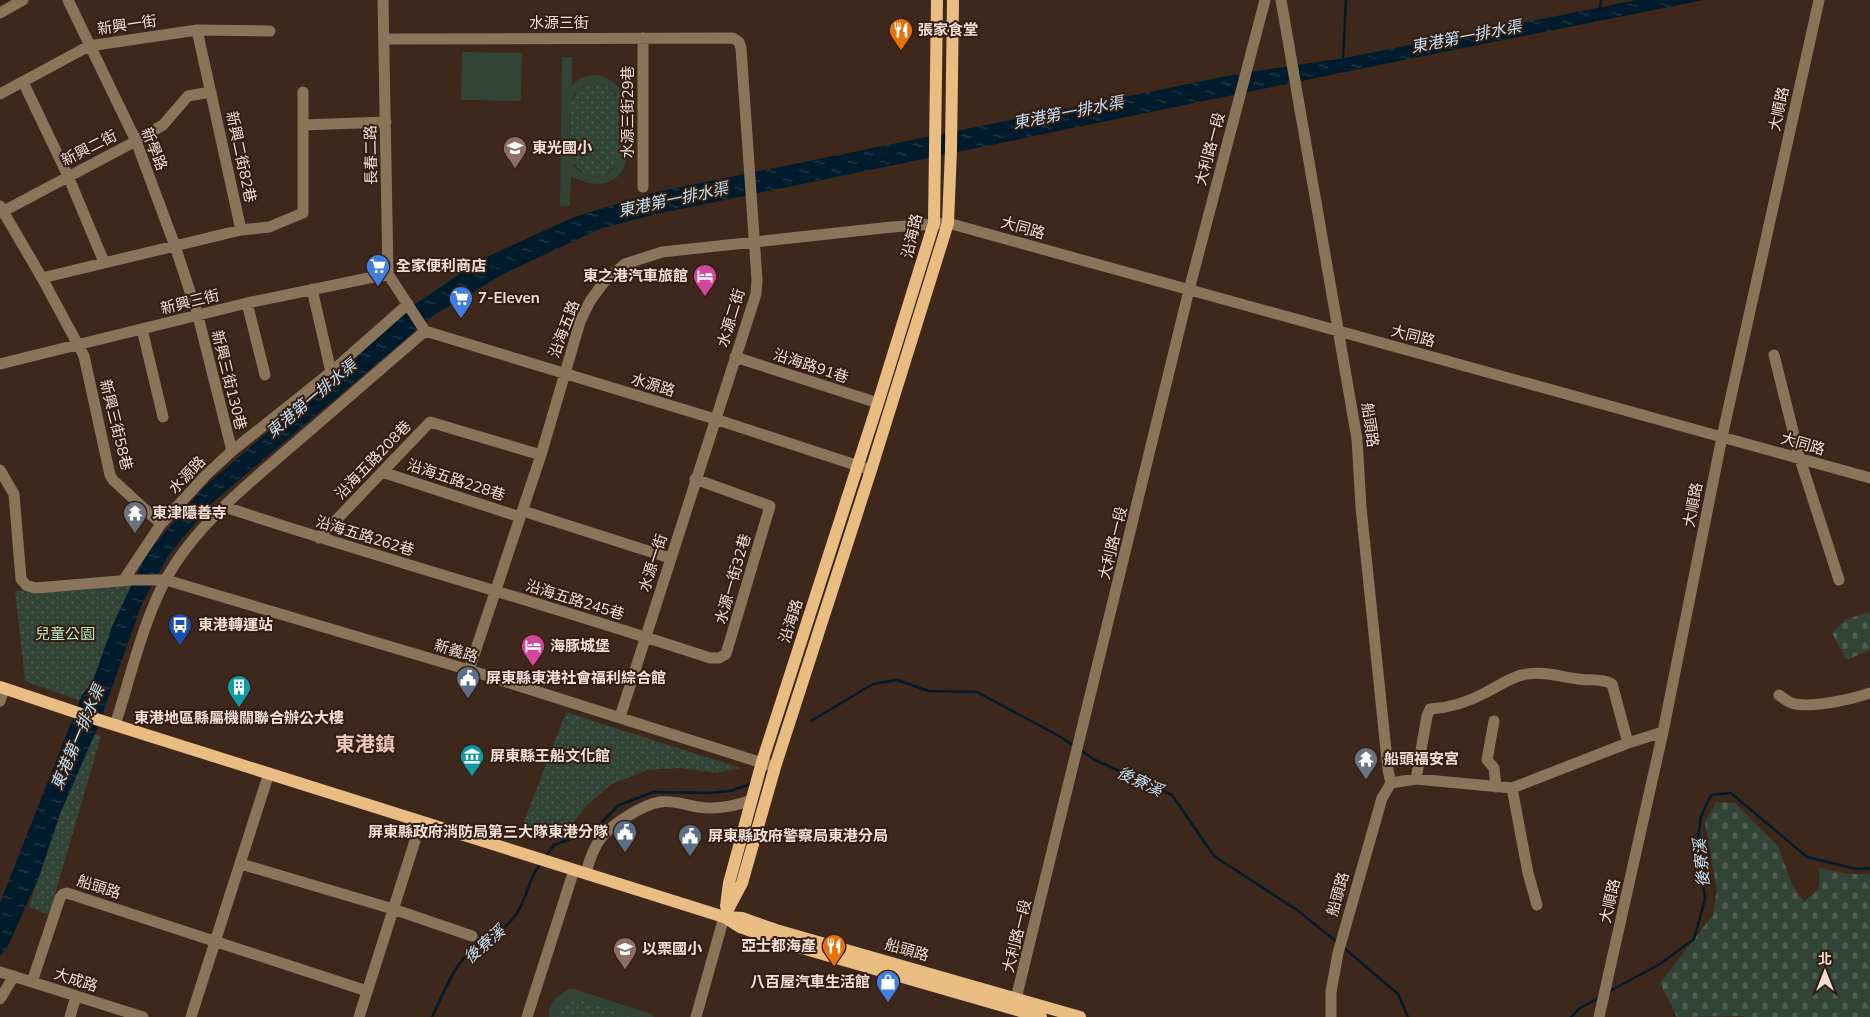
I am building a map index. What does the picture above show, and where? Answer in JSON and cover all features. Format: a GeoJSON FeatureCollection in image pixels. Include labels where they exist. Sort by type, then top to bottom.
{"type":"FeatureCollection","features":[{"type":"Feature","properties":{"kind":"main road","name":"沿海路"},"geometry":{"type":"LineString","coordinates":[[724,917],[729,883],[762,762],[934,223],[937,0]]}},
{"type":"Feature","properties":{"kind":"main road","name":"沿海路"},"geometry":{"type":"LineString","coordinates":[[775,767],[948,223],[952,124],[953,0]]}},
{"type":"Feature","properties":{"kind":"main road"},"geometry":{"type":"LineString","coordinates":[[2,688],[421,822]]}},
{"type":"Feature","properties":{"kind":"main road"},"geometry":{"type":"LineString","coordinates":[[724,917],[742,883],[775,767]]}},
{"type":"Feature","properties":{"kind":"main road","name":"船頭路"},"geometry":{"type":"LineString","coordinates":[[421,822],[724,917],[742,918],[1015,1004],[1080,1017]]}},
{"type":"Feature","properties":{"kind":"main road","name":"船頭路"},"geometry":{"type":"LineString","coordinates":[[1015,1004],[1041,1017]]}},
{"type":"Feature","properties":{"kind":"street"},"geometry":{"type":"LineString","coordinates":[[0,13],[24,0]]}},
{"type":"Feature","properties":{"kind":"street","name":"新學路"},"geometry":{"type":"LineString","coordinates":[[68,0],[136,141],[175,246],[198,316]]}},
{"type":"Feature","properties":{"kind":"street","name":"長春二路"},"geometry":{"type":"LineString","coordinates":[[383,0],[388,274]]}},
{"type":"Feature","properties":{"kind":"street","name":"大利路一段"},"geometry":{"type":"LineString","coordinates":[[1015,1004],[1189,290],[1265,0]]}},
{"type":"Feature","properties":{"kind":"street","name":"船頭路"},"geometry":{"type":"LineString","coordinates":[[1281,0],[1356,439],[1364,536],[1388,770],[1391,783],[1382,798],[1338,953],[1331,992],[1332,1017]]}},
{"type":"Feature","properties":{"kind":"street","name":"大順路"},"geometry":{"type":"LineString","coordinates":[[1599,1017],[1663,732],[1722,437],[1818,0]]}},
{"type":"Feature","properties":{"kind":"street","name":"新興一街"},"geometry":{"type":"LineString","coordinates":[[0,94],[89,46],[198,30],[270,31]]}},
{"type":"Feature","properties":{"kind":"street","name":"新興二街82巷"},"geometry":{"type":"LineString","coordinates":[[198,30],[241,230]]}},
{"type":"Feature","properties":{"kind":"street","name":"水源三街29巷"},"geometry":{"type":"LineString","coordinates":[[643,38],[643,187]]}},
{"type":"Feature","properties":{"kind":"street","name":"水源三街"},"geometry":{"type":"LineString","coordinates":[[384,39],[733,38],[739,42],[741,48],[749,161]]}},
{"type":"Feature","properties":{"kind":"street"},"geometry":{"type":"LineString","coordinates":[[23,82],[68,176],[104,262]]}},
{"type":"Feature","properties":{"kind":"street","name":"新興二街"},"geometry":{"type":"LineString","coordinates":[[1,210],[136,141],[163,124],[188,96],[211,92]]}},
{"type":"Feature","properties":{"kind":"street"},"geometry":{"type":"LineString","coordinates":[[42,278],[241,230],[269,227],[303,213],[303,92]]}},
{"type":"Feature","properties":{"kind":"street"},"geometry":{"type":"LineString","coordinates":[[303,125],[386,122]]}},
{"type":"Feature","properties":{"kind":"street","name":"水源二街"},"geometry":{"type":"LineString","coordinates":[[715,419],[756,294],[757,280],[749,161]]}},
{"type":"Feature","properties":{"kind":"street","name":"新興三街58巷"},"geometry":{"type":"LineString","coordinates":[[1,210],[42,278],[84,356],[110,475],[113,480],[161,524]]}},
{"type":"Feature","properties":{"kind":"street","name":"大同路"},"geometry":{"type":"LineString","coordinates":[[948,223],[1870,478]]}},
{"type":"Feature","properties":{"kind":"street","name":"沿海五路"},"geometry":{"type":"LineString","coordinates":[[469,670],[541,455],[563,374],[580,322],[590,301],[604,282],[626,264],[662,252],[948,223]]}},
{"type":"Feature","properties":{"kind":"street"},"geometry":{"type":"LineString","coordinates":[[115,725],[160,580],[190,544],[225,507],[422,327],[388,274]]}},
{"type":"Feature","properties":{"kind":"street","name":"新興三街"},"geometry":{"type":"LineString","coordinates":[[0,364],[247,303],[388,274]]}},
{"type":"Feature","properties":{"kind":"street"},"geometry":{"type":"LineString","coordinates":[[312,289],[331,372]]}},
{"type":"Feature","properties":{"kind":"street"},"geometry":{"type":"LineString","coordinates":[[247,303],[265,375]]}},
{"type":"Feature","properties":{"kind":"street","name":"水源路"},"geometry":{"type":"LineString","coordinates":[[127,580],[161,524],[206,475],[232,451],[331,372],[409,306]]}},
{"type":"Feature","properties":{"kind":"street","name":"新興三街130巷"},"geometry":{"type":"LineString","coordinates":[[198,316],[232,451]]}},
{"type":"Feature","properties":{"kind":"street","name":"水源路"},"geometry":{"type":"LineString","coordinates":[[422,327],[563,374],[715,419],[871,470]]}},
{"type":"Feature","properties":{"kind":"street"},"geometry":{"type":"LineString","coordinates":[[142,329],[163,417]]}},
{"type":"Feature","properties":{"kind":"street"},"geometry":{"type":"LineString","coordinates":[[1774,354],[1800,459],[1840,580]]}},
{"type":"Feature","properties":{"kind":"street","name":"沿海路91巷"},"geometry":{"type":"LineString","coordinates":[[735,357],[878,403]]}},
{"type":"Feature","properties":{"kind":"street","name":"水源一街"},"geometry":{"type":"LineString","coordinates":[[620,717],[715,419]]}},
{"type":"Feature","properties":{"kind":"street","name":"沿海五路208巷"},"geometry":{"type":"LineString","coordinates":[[319,538],[430,422],[541,455]]}},
{"type":"Feature","properties":{"kind":"street"},"geometry":{"type":"LineString","coordinates":[[0,470],[14,494],[21,579],[26,585],[35,588],[127,580]]}},
{"type":"Feature","properties":{"kind":"street","name":"沿海五路228巷"},"geometry":{"type":"LineString","coordinates":[[382,472],[670,558]]}},
{"type":"Feature","properties":{"kind":"street","name":"水源一街32巷"},"geometry":{"type":"LineString","coordinates":[[645,637],[710,658],[719,658],[726,654],[770,506],[695,480]]}},
{"type":"Feature","properties":{"kind":"street","name":"沿海五路262巷"},"geometry":{"type":"LineString","coordinates":[[225,507],[319,538],[496,591]]}},
{"type":"Feature","properties":{"kind":"street","name":"新義路"},"geometry":{"type":"LineString","coordinates":[[127,580],[160,580],[469,670],[775,767]]}},
{"type":"Feature","properties":{"kind":"street","name":"沿海五路245巷"},"geometry":{"type":"LineString","coordinates":[[496,591],[645,637]]}},
{"type":"Feature","properties":{"kind":"street"},"geometry":{"type":"LineString","coordinates":[[1416,779],[1427,716],[1430,709],[1443,708],[1465,702],[1512,678],[1526,674],[1545,673],[1580,680],[1606,680],[1612,684],[1628,744]]}},
{"type":"Feature","properties":{"kind":"street"},"geometry":{"type":"LineString","coordinates":[[0,701],[2,688]]}},
{"type":"Feature","properties":{"kind":"street"},"geometry":{"type":"LineString","coordinates":[[1779,695],[1793,704],[1820,704],[1848,700],[1870,693]]}},
{"type":"Feature","properties":{"kind":"street"},"geometry":{"type":"LineString","coordinates":[[1494,721],[1487,760],[1494,768],[1496,787]]}},
{"type":"Feature","properties":{"kind":"street"},"geometry":{"type":"LineString","coordinates":[[1391,783],[1416,779],[1512,788],[1663,732]]}},
{"type":"Feature","properties":{"kind":"street"},"geometry":{"type":"LineString","coordinates":[[191,1017],[269,773]]}},
{"type":"Feature","properties":{"kind":"street"},"geometry":{"type":"LineString","coordinates":[[1512,788],[1528,872],[1537,905]]}},
{"type":"Feature","properties":{"kind":"street"},"geometry":{"type":"LineString","coordinates":[[527,1017],[580,872],[601,838],[622,819],[660,802],[680,803],[700,808],[735,806],[752,800]]}},
{"type":"Feature","properties":{"kind":"street"},"geometry":{"type":"LineString","coordinates":[[359,1017],[421,822]]}},
{"type":"Feature","properties":{"kind":"street"},"geometry":{"type":"LineString","coordinates":[[241,864],[393,909],[472,936]]}},
{"type":"Feature","properties":{"kind":"street","name":"船頭路"},"geometry":{"type":"LineString","coordinates":[[32,982],[60,898],[63,894],[67,894],[368,991]]}},
{"type":"Feature","properties":{"kind":"street"},"geometry":{"type":"LineString","coordinates":[[696,1017],[724,917]]}},
{"type":"Feature","properties":{"kind":"street","name":"大成路"},"geometry":{"type":"LineString","coordinates":[[0,972],[143,1017]]}},
{"type":"Feature","properties":{"kind":"street"},"geometry":{"type":"LineString","coordinates":[[0,999],[14,976]]}},
{"type":"Feature","properties":{"kind":"street"},"geometry":{"type":"LineString","coordinates":[[70,1017],[76,996]]}},
{"type":"Feature","properties":{"kind":"green space"},"geometry":{"type":"Polygon","coordinates":[[[462,52],[522,53],[521,101],[461,100],[462,52]]]}},
{"type":"Feature","properties":{"kind":"green space"},"geometry":{"type":"Polygon","coordinates":[[[562,57],[572,57],[572,86],[578,80],[594,75],[608,78],[623,93],[627,106],[627,152],[625,164],[621,172],[609,182],[594,184],[571,176],[570,206],[560,206],[562,57]],[[597,83],[579,89],[572,99],[569,126],[573,163],[582,173],[595,177],[601,176],[613,169],[618,158],[620,141],[618,98],[612,90],[597,83]]]}},
{"type":"Feature","properties":{"kind":"green space"},"geometry":{"type":"Polygon","coordinates":[[[597,83],[608,87],[619,99],[619,156],[616,165],[603,176],[594,177],[585,175],[573,163],[570,155],[570,105],[579,89],[597,83]]]}},
{"type":"Feature","properties":{"kind":"green space","name":"兒童公園"},"geometry":{"type":"Polygon","coordinates":[[[138,582],[86,703],[25,681],[15,591],[138,582]]]}},
{"type":"Feature","properties":{"kind":"green space"},"geometry":{"type":"Polygon","coordinates":[[[1870,612],[1870,650],[1846,660],[1832,633],[1846,619],[1870,612]]]}},
{"type":"Feature","properties":{"kind":"green space"},"geometry":{"type":"Polygon","coordinates":[[[566,712],[740,768],[718,773],[680,768],[648,770],[612,784],[587,805],[573,823],[520,832],[566,712]]]}},
{"type":"Feature","properties":{"kind":"green space"},"geometry":{"type":"Polygon","coordinates":[[[93,734],[101,736],[49,915],[29,907],[61,805],[93,734]]]}},
{"type":"Feature","properties":{"kind":"green space"},"geometry":{"type":"Polygon","coordinates":[[[1716,802],[1735,803],[1778,846],[1792,885],[1804,902],[1819,889],[1819,868],[1850,874],[1870,874],[1870,1017],[1677,1017],[1660,983],[1713,915],[1717,891],[1705,822],[1716,802]]]}},
{"type":"Feature","properties":{"kind":"green space"},"geometry":{"type":"Polygon","coordinates":[[[569,989],[652,1014],[654,1017],[636,1017],[578,999],[565,1003],[559,1009],[557,1017],[549,1017],[550,1007],[554,1000],[569,989]]]}},
{"type":"Feature","properties":{"kind":"green space"},"geometry":{"type":"Polygon","coordinates":[[[578,999],[636,1017],[557,1017],[559,1009],[564,1004],[578,999]]]}},
{"type":"Feature","properties":{"kind":"water","name":"東港第一排水渠"},"geometry":{"type":"Polygon","coordinates":[[[1637,0],[1704,0],[661,213],[602,228],[505,273],[434,315],[212,503],[168,556],[142,604],[97,729],[60,814],[39,877],[8,946],[0,956],[0,903],[82,695],[93,681],[113,624],[147,553],[204,487],[414,305],[480,260],[574,217],[656,192],[1242,73],[1345,58],[1637,0]]]}},
{"type":"Feature","properties":{"kind":"waterway"},"geometry":{"type":"LineString","coordinates":[[1343,60],[1346,0]]}},
{"type":"Feature","properties":{"kind":"waterway"},"geometry":{"type":"LineString","coordinates":[[1600,8],[1601,0]]}},
{"type":"Feature","properties":{"kind":"waterway","name":"後寮溪"},"geometry":{"type":"LineString","coordinates":[[811,721],[873,684],[897,680],[929,691],[977,692],[1074,746]]}},
{"type":"Feature","properties":{"kind":"waterway","name":"後寮溪"},"geometry":{"type":"LineString","coordinates":[[1081,750],[1093,759],[1172,795],[1214,856],[1297,910],[1338,943]]}},
{"type":"Feature","properties":{"kind":"waterway"},"geometry":{"type":"LineString","coordinates":[[545,857],[554,845],[599,825],[619,805],[654,792],[708,793],[730,791],[751,784]]}},
{"type":"Feature","properties":{"kind":"waterway","name":"後寮溪"},"geometry":{"type":"LineString","coordinates":[[1608,992],[1660,964],[1694,939],[1705,899],[1698,837],[1701,816],[1711,795],[1731,793],[1807,857],[1856,869],[1870,868]]}},
{"type":"Feature","properties":{"kind":"waterway","name":"後寮溪"},"geometry":{"type":"LineString","coordinates":[[432,1017],[460,962],[470,952],[506,926],[516,915],[540,864]]}},
{"type":"Feature","properties":{"kind":"waterway","name":"後寮溪"},"geometry":{"type":"LineString","coordinates":[[1344,948],[1398,994],[1408,1017]]}},
{"type":"Feature","properties":{"kind":"waterway","name":"後寮溪"},"geometry":{"type":"LineString","coordinates":[[1571,1017],[1580,1008],[1599,998]]}},
{"type":"Feature","properties":{"kind":"place","name":"張家食堂"},"geometry":{"type":"Point","coordinates":[901,51]}},
{"type":"Feature","properties":{"kind":"place","name":"東光國小"},"geometry":{"type":"Point","coordinates":[515,169]}},
{"type":"Feature","properties":{"kind":"place","name":"全家便利商店"},"geometry":{"type":"Point","coordinates":[378,287]}},
{"type":"Feature","properties":{"kind":"place","name":"東之港汽車旅館"},"geometry":{"type":"Point","coordinates":[705,297]}},
{"type":"Feature","properties":{"kind":"place","name":"7-Eleven"},"geometry":{"type":"Point","coordinates":[461,319]}},
{"type":"Feature","properties":{"kind":"place","name":"東津隱善寺"},"geometry":{"type":"Point","coordinates":[135,534]}},
{"type":"Feature","properties":{"kind":"place","name":"東港轉運站"},"geometry":{"type":"Point","coordinates":[180,646]}},
{"type":"Feature","properties":{"kind":"place","name":"海豚城堡"},"geometry":{"type":"Point","coordinates":[533,667]}},
{"type":"Feature","properties":{"kind":"place","name":"屏東縣東港社會福利綜合館"},"geometry":{"type":"Point","coordinates":[468,699]}},
{"type":"Feature","properties":{"kind":"place","name":"東港地區縣屬機關聯合辦公大樓"},"geometry":{"type":"Point","coordinates":[239,708]}},
{"type":"Feature","properties":{"kind":"place","name":"屏東縣王船文化館"},"geometry":{"type":"Point","coordinates":[472,777]}},
{"type":"Feature","properties":{"kind":"place","name":"船頭福安宮"},"geometry":{"type":"Point","coordinates":[1366,780]}},
{"type":"Feature","properties":{"kind":"place","name":"屏東縣政府消防局第三大隊東港分隊"},"geometry":{"type":"Point","coordinates":[625,853]}},
{"type":"Feature","properties":{"kind":"place","name":"屏東縣政府警察局東港分局"},"geometry":{"type":"Point","coordinates":[690,857]}},
{"type":"Feature","properties":{"kind":"place","name":"亞士都海產"},"geometry":{"type":"Point","coordinates":[834,967]}},
{"type":"Feature","properties":{"kind":"place","name":"以栗國小"},"geometry":{"type":"Point","coordinates":[625,970]}},
{"type":"Feature","properties":{"kind":"place","name":"八百屋汽車生活館"},"geometry":{"type":"Point","coordinates":[888,1003]}},
{"type":"Feature","properties":{"kind":"district","name":"東港鎮"},"geometry":{"type":"Point","coordinates":[365,744]}}]}
